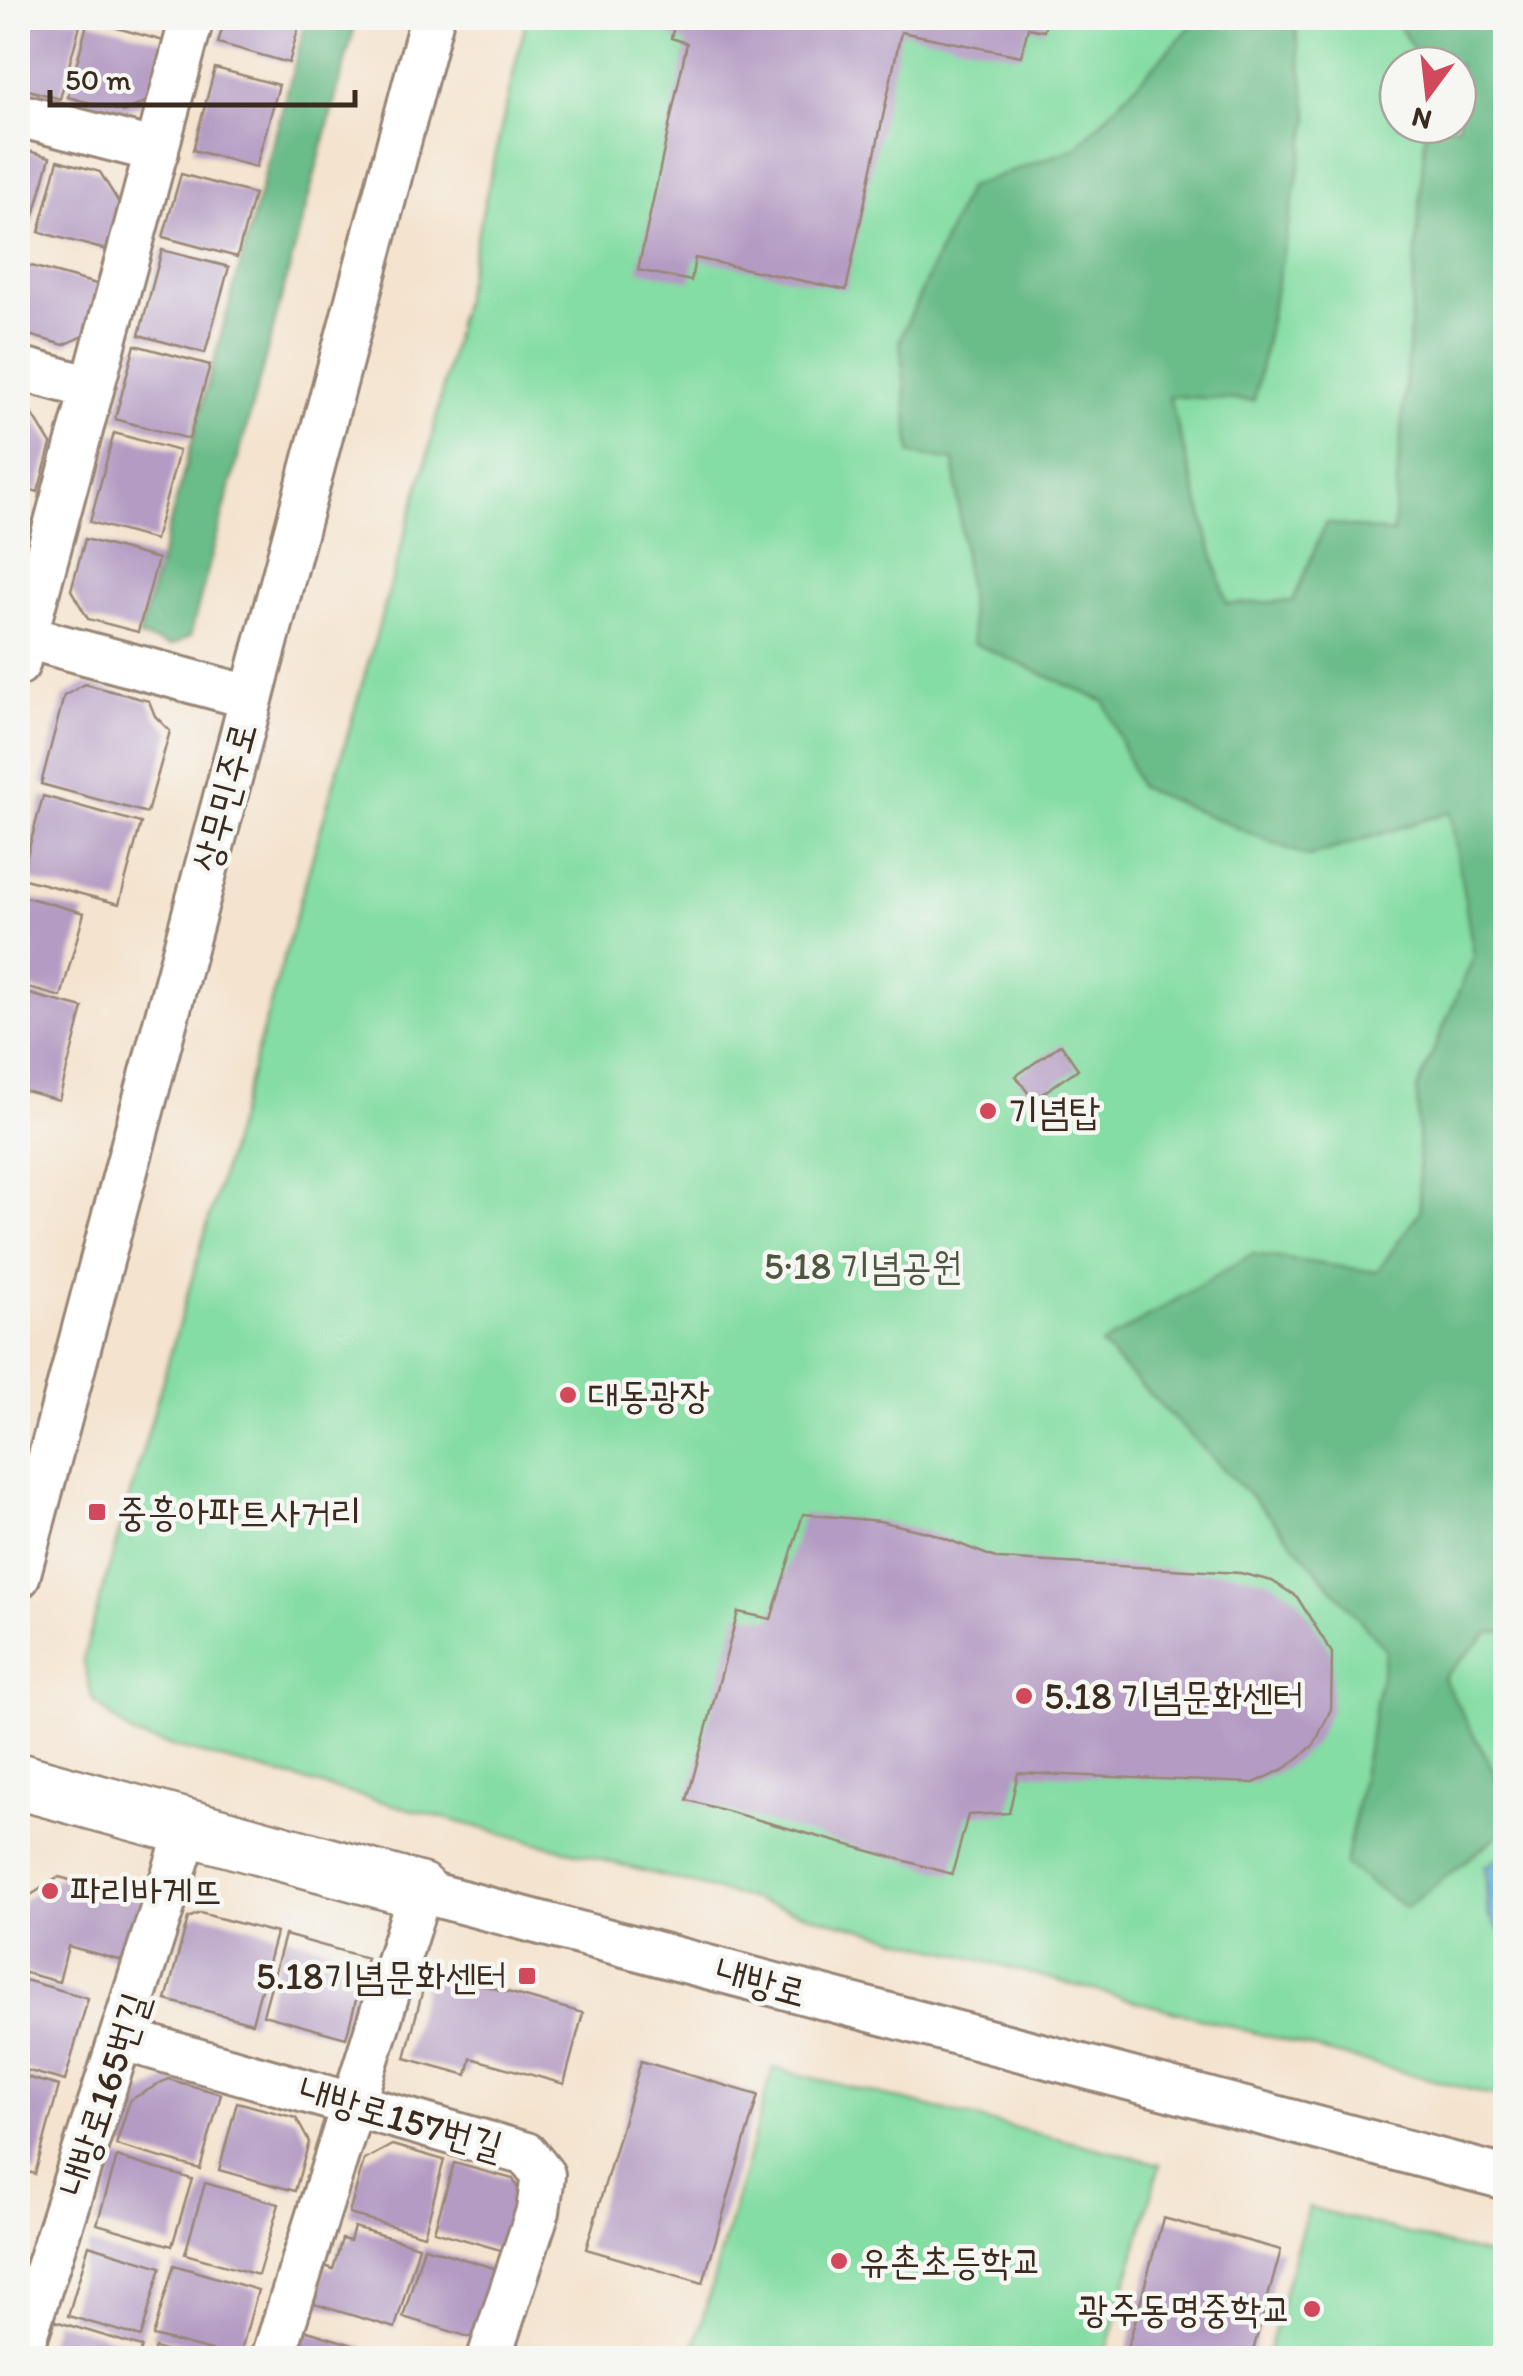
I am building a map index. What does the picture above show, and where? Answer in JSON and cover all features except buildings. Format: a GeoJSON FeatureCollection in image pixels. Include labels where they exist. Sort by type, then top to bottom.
{"type":"FeatureCollection","features":[{"type":"Feature","properties":{"kind":"main road","name":"내방로"},"geometry":{"type":"LineString","coordinates":[[18,1780],[420,1891]]}},
{"type":"Feature","properties":{"kind":"street"},"geometry":{"type":"LineString","coordinates":[[192,18],[20,646],[250,697]]}},
{"type":"Feature","properties":{"kind":"street","name":"상무민주로"},"geometry":{"type":"LineString","coordinates":[[18,1577],[432,18]]}},
{"type":"Feature","properties":{"kind":"street"},"geometry":{"type":"LineString","coordinates":[[18,114],[156,151]]}},
{"type":"Feature","properties":{"kind":"street"},"geometry":{"type":"LineString","coordinates":[[18,368],[92,388]]}},
{"type":"Feature","properties":{"kind":"street","name":"내방로165번길"},"geometry":{"type":"LineString","coordinates":[[18,2358],[188,1828]]}},
{"type":"Feature","properties":{"kind":"street"},"geometry":{"type":"LineString","coordinates":[[273,2358],[356,2106],[420,1891]]}},
{"type":"Feature","properties":{"kind":"street","name":"내방로"},"geometry":{"type":"LineString","coordinates":[[420,1891],[1506,2178]]}},
{"type":"Feature","properties":{"kind":"street","name":"내방로157번길"},"geometry":{"type":"LineString","coordinates":[[123,2039],[526,2154],[542,2175],[538,2211],[489,2358]]}},
{"type":"Feature","properties":{"kind":"green space"},"geometry":{"type":"Polygon","coordinates":[[[307,18],[357,18],[190,636],[171,646],[139,637],[307,18]]]}},
{"type":"Feature","properties":{"kind":"green space","name":"5·18 기념공원"},"geometry":{"type":"Polygon","coordinates":[[[526,18],[1505,18],[1505,2099],[134,1736],[93,1701],[83,1659],[428,454],[526,18]]]}},
{"type":"Feature","properties":{"kind":"green space"},"geometry":{"type":"Polygon","coordinates":[[[1199,18],[1294,18],[1309,119],[1254,401],[1169,396],[1227,604],[1293,601],[1326,523],[1393,533],[1424,145],[1478,145],[1478,45],[1411,45],[1394,18],[1505,18],[1506,1631],[1488,1633],[1443,1678],[1505,1792],[1505,1830],[1406,1908],[1345,1865],[1386,1650],[1268,1514],[1101,1345],[1252,1254],[1377,1272],[1420,1211],[1417,1089],[1474,956],[1450,812],[1308,857],[1139,787],[1105,702],[973,643],[954,461],[911,454],[900,339],[968,187],[1076,148],[1199,18]]]}},
{"type":"Feature","properties":{"kind":"green space","name":"유촌초등학교"},"geometry":{"type":"Polygon","coordinates":[[[773,2068],[1160,2164],[1105,2358],[737,2358],[695,2345],[773,2068]]]}},
{"type":"Feature","properties":{"kind":"green space"},"geometry":{"type":"Polygon","coordinates":[[[1308,2207],[1505,2260],[1505,2358],[1266,2358],[1308,2207]]]}},
{"type":"Feature","properties":{"kind":"water"},"geometry":{"type":"Polygon","coordinates":[[[1505,1853],[1505,1938],[1488,1914],[1485,1867],[1505,1853]]]}},
{"type":"Feature","properties":{"kind":"place","name":"기념탑"},"geometry":{"type":"Point","coordinates":[988,1111]}},
{"type":"Feature","properties":{"kind":"place","name":"대동광장"},"geometry":{"type":"Point","coordinates":[568,1395]}},
{"type":"Feature","properties":{"kind":"place","name":"중흥아파트사거리"},"geometry":{"type":"Point","coordinates":[97,1512]}},
{"type":"Feature","properties":{"kind":"place","name":"5.18 기념문화센터"},"geometry":{"type":"Point","coordinates":[1024,1696]}},
{"type":"Feature","properties":{"kind":"place","name":"파리바게뜨"},"geometry":{"type":"Point","coordinates":[50,1891]}},
{"type":"Feature","properties":{"kind":"place","name":"5.18기념문화센터"},"geometry":{"type":"Point","coordinates":[527,1976]}},
{"type":"Feature","properties":{"kind":"place","name":"유촌초등학교"},"geometry":{"type":"Point","coordinates":[839,2261]}},
{"type":"Feature","properties":{"kind":"place","name":"광주동명중학교"},"geometry":{"type":"Point","coordinates":[1312,2309]}}]}
